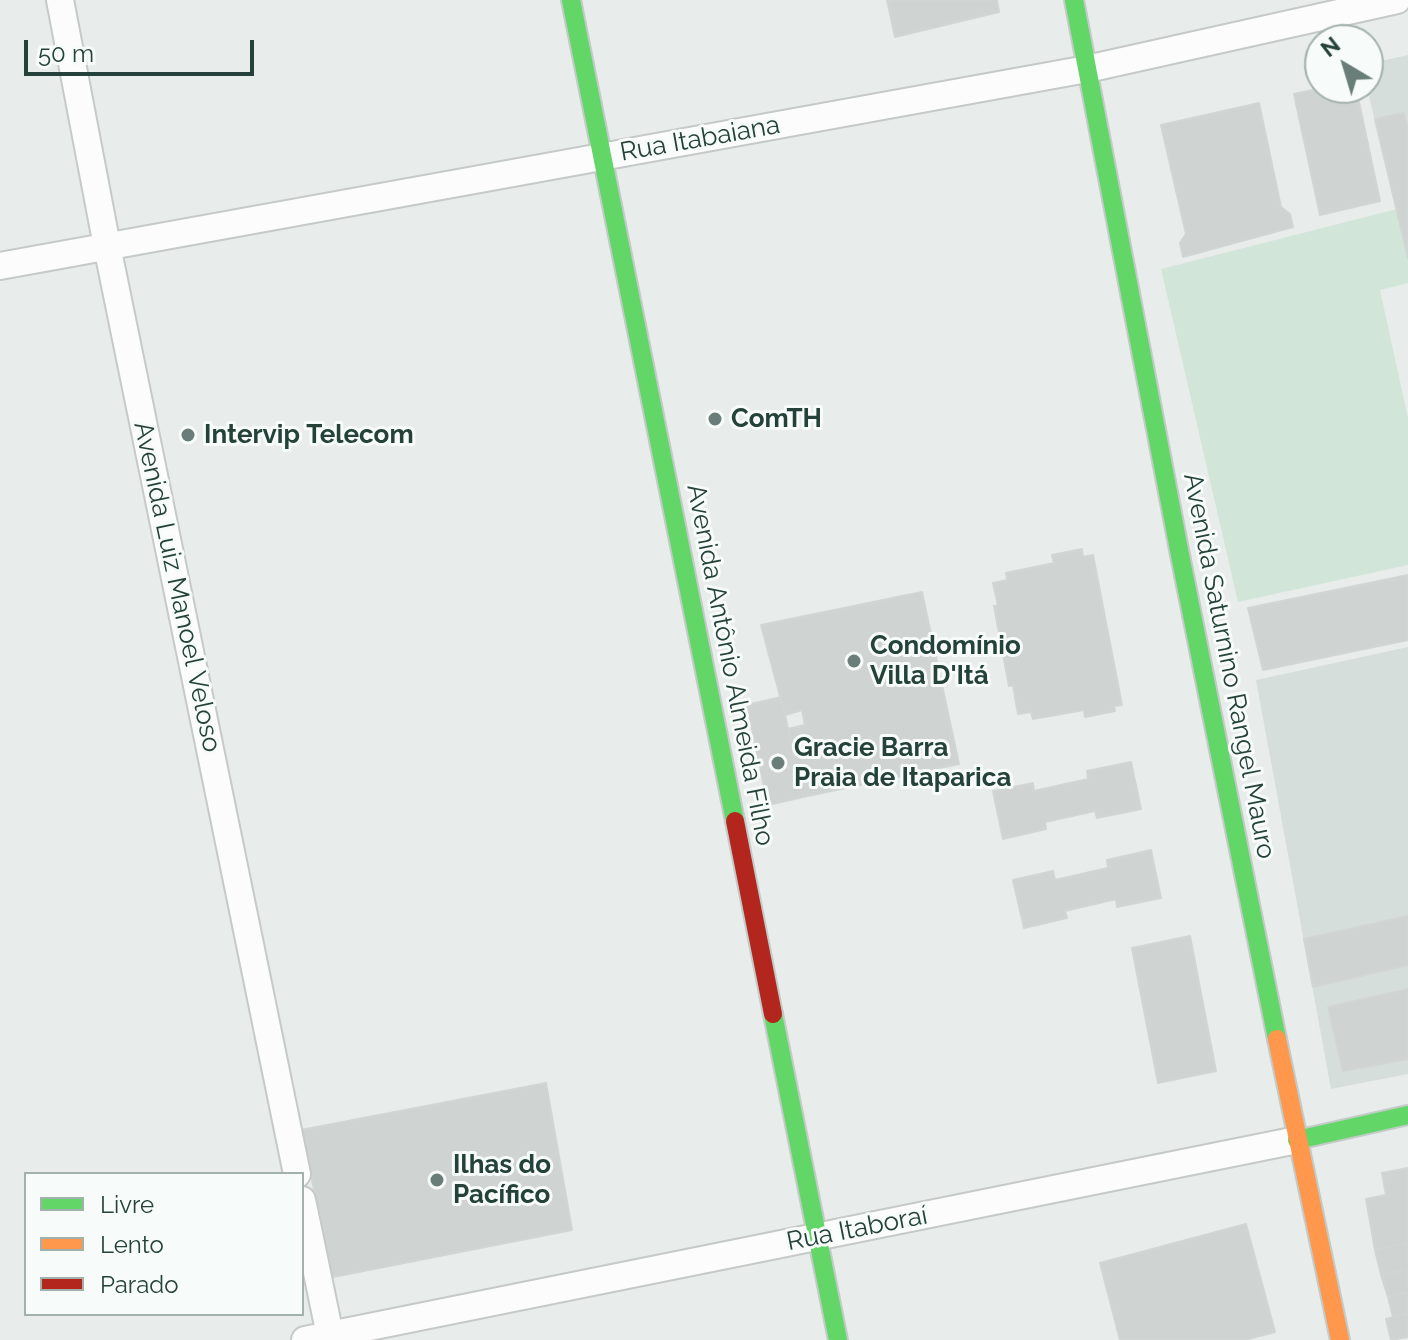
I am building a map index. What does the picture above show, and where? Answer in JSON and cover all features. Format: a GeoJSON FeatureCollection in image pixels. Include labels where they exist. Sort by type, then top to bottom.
{"type":"FeatureCollection","features":[{"type":"Feature","properties":{"kind":"street","name":"Avenida Luiz Manoel Veloso"},"geometry":{"type":"LineString","coordinates":[[60,0],[107,246],[297,1172]]}},
{"type":"Feature","properties":{"kind":"street","name":"Avenida Antônio Almeida Filho"},"geometry":{"type":"LineString","coordinates":[[571,0],[838,1340]]}},
{"type":"Feature","properties":{"kind":"street","name":"Avenida Saturnino Rangel Mauro"},"geometry":{"type":"LineString","coordinates":[[1074,0],[1180,555],[1340,1340]]}},
{"type":"Feature","properties":{"kind":"street","name":"Rua Itabaiana"},"geometry":{"type":"LineString","coordinates":[[0,266],[1087,69],[1397,0]]}},
{"type":"Feature","properties":{"kind":"street","name":"Rua Itaboraí"},"geometry":{"type":"LineString","coordinates":[[322,1338],[1408,1115]]}},
{"type":"Feature","properties":{"kind":"street"},"geometry":{"type":"LineString","coordinates":[[304,1214],[322,1338]]}},
{"type":"Feature","properties":{"kind":"shaded area"},"geometry":{"type":"Polygon","coordinates":[[[1408,55],[1408,258],[1371,104],[1384,104],[1384,60],[1408,55]]]}},
{"type":"Feature","properties":{"kind":"shaded area"},"geometry":{"type":"Polygon","coordinates":[[[1408,647],[1408,1074],[1331,1089],[1256,680],[1408,647]]]}},
{"type":"Feature","properties":{"kind":"green space"},"geometry":{"type":"Polygon","coordinates":[[[1397,209],[1408,258],[1408,283],[1380,290],[1408,418],[1408,565],[1238,602],[1161,269],[1397,209]]]}},
{"type":"Feature","properties":{"kind":"building"},"geometry":{"type":"Polygon","coordinates":[[[887,0],[997,0],[999,12],[895,37],[887,0]]]}},
{"type":"Feature","properties":{"kind":"building"},"geometry":{"type":"Polygon","coordinates":[[[1304,92],[1304,104],[1359,104],[1380,201],[1320,215],[1294,94],[1304,92]]]}},
{"type":"Feature","properties":{"kind":"building"},"geometry":{"type":"Polygon","coordinates":[[[1259,103],[1281,207],[1290,214],[1293,227],[1183,257],[1180,243],[1186,234],[1161,125],[1259,103]]]}},
{"type":"Feature","properties":{"kind":"building"},"geometry":{"type":"Polygon","coordinates":[[[1404,113],[1408,132],[1408,258],[1375,119],[1404,113]]]}},
{"type":"Feature","properties":{"kind":"building"},"geometry":{"type":"Polygon","coordinates":[[[1082,549],[1083,557],[1093,555],[1122,705],[1114,706],[1115,711],[1085,717],[1084,710],[1033,719],[1031,712],[1018,714],[1013,685],[1009,686],[994,606],[998,606],[993,583],[1007,580],[1006,573],[1054,563],[1052,555],[1082,549]]]}},
{"type":"Feature","properties":{"kind":"building"},"geometry":{"type":"Polygon","coordinates":[[[1408,575],[1408,640],[1263,670],[1248,608],[1408,575]]]}},
{"type":"Feature","properties":{"kind":"building","name":"Condomínio Villa D'Itá"},"geometry":{"type":"Polygon","coordinates":[[[922,592],[959,764],[803,797],[788,729],[805,725],[802,710],[785,715],[761,625],[922,592]]]}},
{"type":"Feature","properties":{"kind":"building","name":"Gracie Barra Praia de Itaparica"},"geometry":{"type":"Polygon","coordinates":[[[781,697],[803,797],[768,805],[747,705],[781,697]]]}},
{"type":"Feature","properties":{"kind":"building"},"geometry":{"type":"Polygon","coordinates":[[[1131,762],[1141,809],[1097,818],[1095,811],[1045,822],[1046,829],[1003,839],[993,791],[1033,783],[1034,791],[1088,779],[1087,771],[1131,762]]]}},
{"type":"Feature","properties":{"kind":"building"},"geometry":{"type":"Polygon","coordinates":[[[1151,850],[1161,898],[1117,907],[1116,899],[1065,911],[1067,918],[1024,928],[1013,880],[1053,871],[1055,880],[1108,868],[1107,860],[1151,850]]]}},
{"type":"Feature","properties":{"kind":"building"},"geometry":{"type":"Polygon","coordinates":[[[1408,916],[1408,965],[1313,987],[1304,939],[1408,916]]]}},
{"type":"Feature","properties":{"kind":"building"},"geometry":{"type":"Polygon","coordinates":[[[1190,936],[1216,1071],[1158,1083],[1132,948],[1190,936]]]}},
{"type":"Feature","properties":{"kind":"building"},"geometry":{"type":"Polygon","coordinates":[[[1408,989],[1408,1059],[1343,1071],[1328,1007],[1408,989]]]}},
{"type":"Feature","properties":{"kind":"building","name":"Ilhas do Pacífico"},"geometry":{"type":"Polygon","coordinates":[[[546,1083],[572,1230],[333,1277],[301,1130],[546,1083]]]}},
{"type":"Feature","properties":{"kind":"building"},"geometry":{"type":"Polygon","coordinates":[[[1408,1168],[1408,1243],[1375,1250],[1366,1199],[1386,1195],[1382,1173],[1408,1168]]]}},
{"type":"Feature","properties":{"kind":"building"},"geometry":{"type":"Polygon","coordinates":[[[1246,1224],[1275,1332],[1245,1340],[1120,1340],[1100,1263],[1246,1224]]]}},
{"type":"Feature","properties":{"kind":"building"},"geometry":{"type":"Polygon","coordinates":[[[1408,1243],[1408,1269],[1381,1275],[1375,1250],[1408,1243]]]}},
{"type":"Feature","properties":{"kind":"building"},"geometry":{"type":"Polygon","coordinates":[[[1408,1269],[1408,1292],[1388,1297],[1381,1275],[1408,1269]]]}},
{"type":"Feature","properties":{"kind":"building"},"geometry":{"type":"Polygon","coordinates":[[[1408,1292],[1408,1313],[1393,1317],[1388,1297],[1408,1292]]]}},
{"type":"Feature","properties":{"kind":"building"},"geometry":{"type":"Polygon","coordinates":[[[1408,1313],[1408,1337],[1391,1340],[1386,1319],[1408,1313]]]}},
{"type":"Feature","properties":{"kind":"traffic: fast"},"geometry":{"type":"LineString","coordinates":[[571,0],[735,821]]}},
{"type":"Feature","properties":{"kind":"traffic: fast"},"geometry":{"type":"LineString","coordinates":[[1074,0],[1277,1039]]}},
{"type":"Feature","properties":{"kind":"traffic: fast"},"geometry":{"type":"LineString","coordinates":[[773,1014],[838,1340]]}},
{"type":"Feature","properties":{"kind":"traffic: fast"},"geometry":{"type":"LineString","coordinates":[[1297,1140],[1408,1115]]}},
{"type":"Feature","properties":{"kind":"traffic: slow"},"geometry":{"type":"LineString","coordinates":[[1277,1039],[1340,1340]]}},
{"type":"Feature","properties":{"kind":"traffic: jam"},"geometry":{"type":"LineString","coordinates":[[735,821],[773,1014]]}},
{"type":"Feature","properties":{"kind":"place","name":"ComTH"},"geometry":{"type":"Point","coordinates":[715,419]}},
{"type":"Feature","properties":{"kind":"place","name":"Intervip Telecom"},"geometry":{"type":"Point","coordinates":[188,435]}},
{"type":"Feature","properties":{"kind":"place","name":"Condomínio Villa D'Itá"},"geometry":{"type":"Point","coordinates":[854,661]}},
{"type":"Feature","properties":{"kind":"place","name":"Gracie Barra Praia de Itaparica"},"geometry":{"type":"Point","coordinates":[778,763]}},
{"type":"Feature","properties":{"kind":"place","name":"Ilhas do Pacífico"},"geometry":{"type":"Point","coordinates":[437,1180]}}]}
